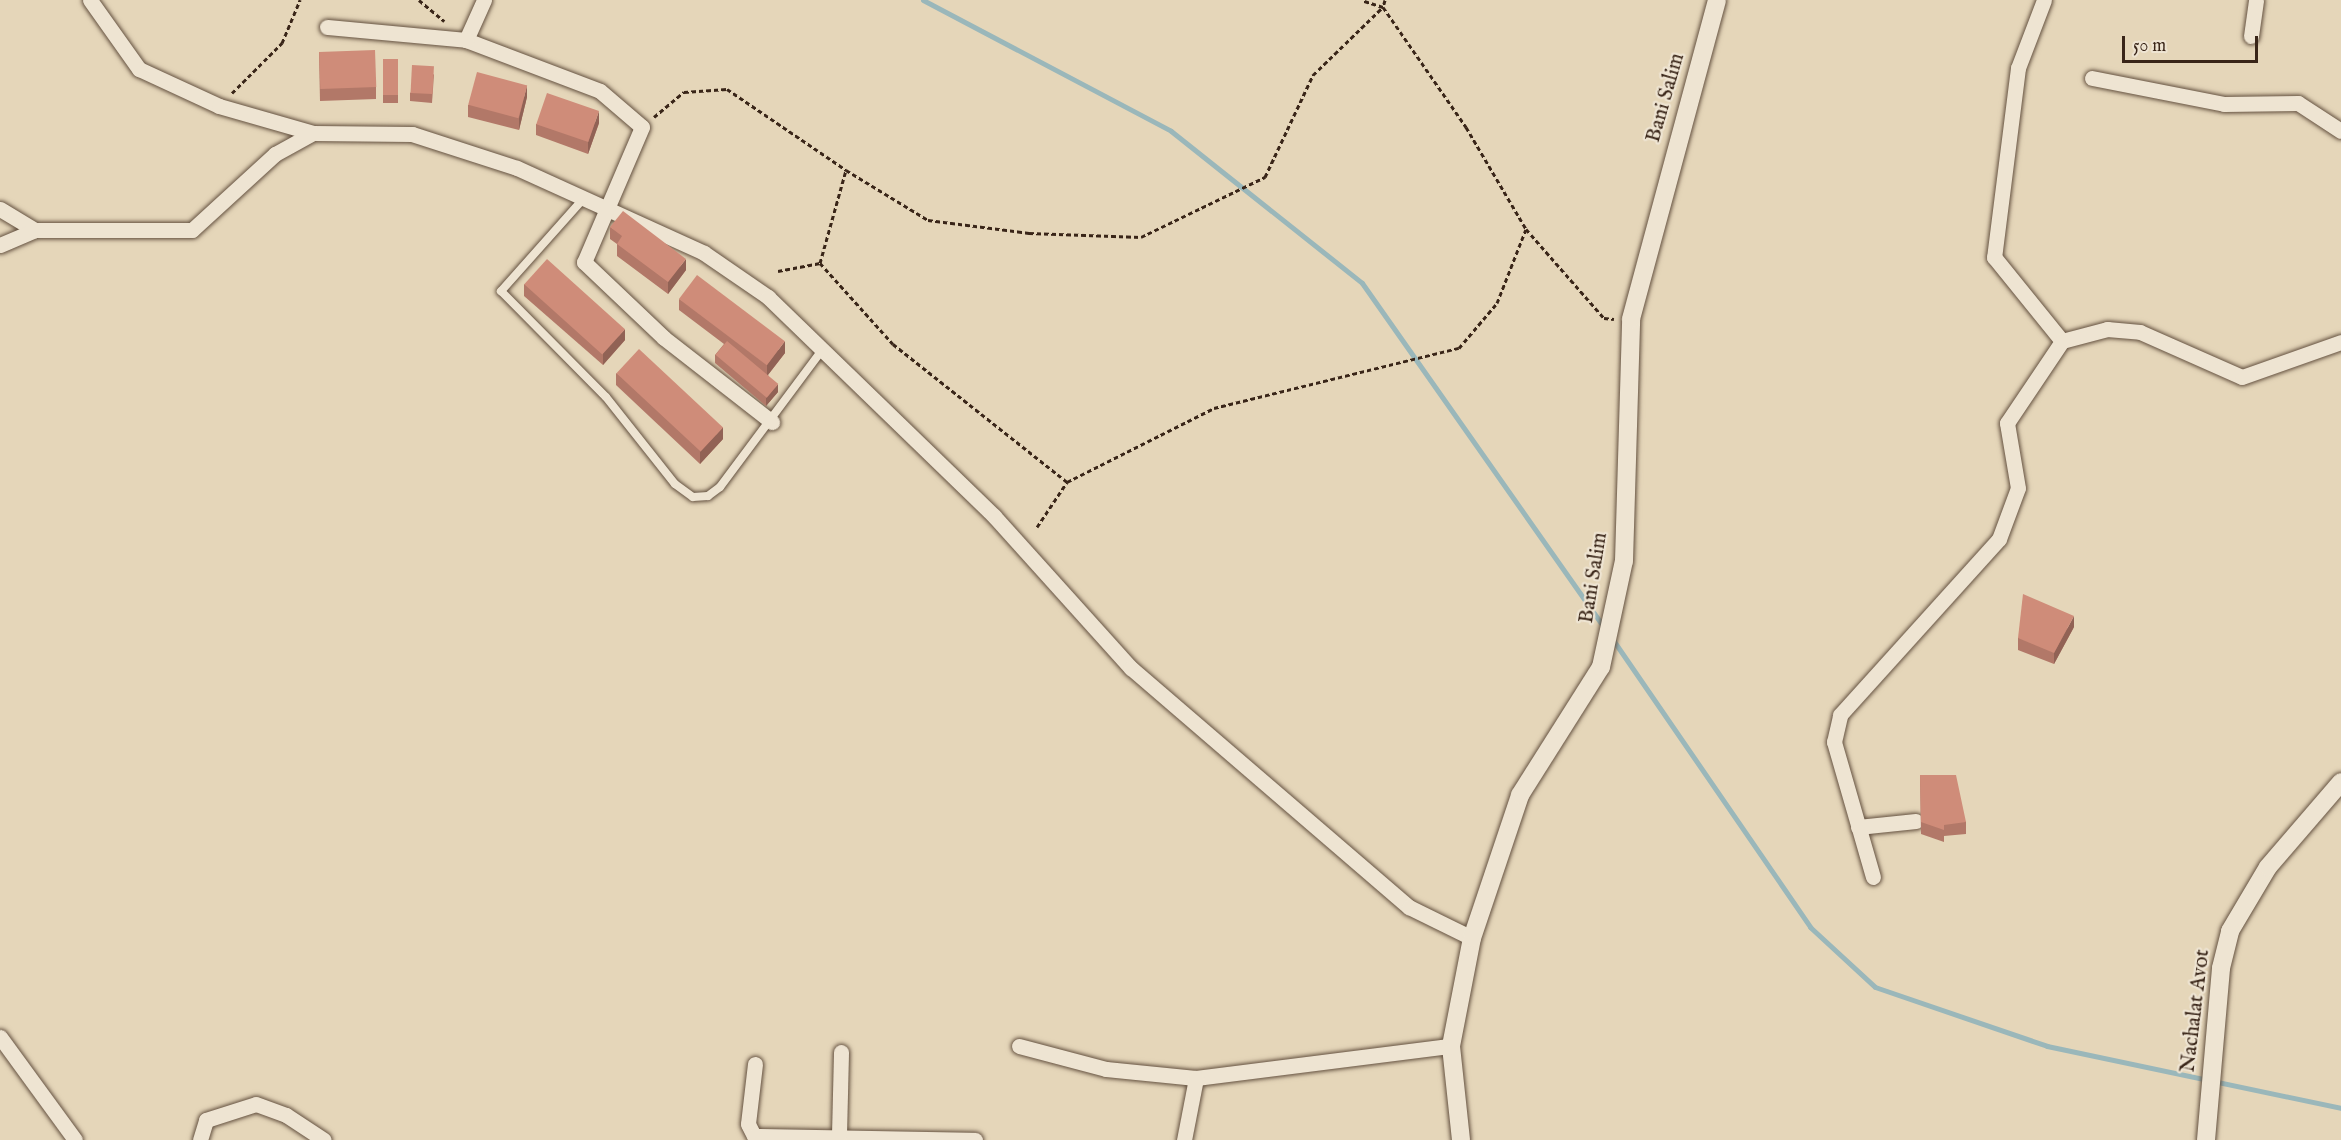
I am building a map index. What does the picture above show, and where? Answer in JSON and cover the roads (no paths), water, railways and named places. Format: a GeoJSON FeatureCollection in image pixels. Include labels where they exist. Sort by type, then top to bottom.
{"type":"FeatureCollection","features":[{"type":"Feature","properties":{"kind":"street"},"geometry":{"type":"LineString","coordinates":[[90,0],[139,69],[219,106],[313,133],[412,134],[518,168],[704,253],[768,297],[994,516],[1131,668],[1409,907],[1472,938]]}},
{"type":"Feature","properties":{"kind":"street"},"geometry":{"type":"LineString","coordinates":[[466,40],[484,0]]}},
{"type":"Feature","properties":{"kind":"street","name":"Bani Salim"},"geometry":{"type":"LineString","coordinates":[[1461,1140],[1452,1046],[1472,938],[1520,795],[1601,667],[1624,561],[1631,319],[1717,0]]}},
{"type":"Feature","properties":{"kind":"street"},"geometry":{"type":"LineString","coordinates":[[2044,0],[2018,69],[1994,257],[2062,341]]}},
{"type":"Feature","properties":{"kind":"street"},"geometry":{"type":"LineString","coordinates":[[2251,36],[2256,0]]}},
{"type":"Feature","properties":{"kind":"street"},"geometry":{"type":"LineString","coordinates":[[327,27],[466,40],[600,91],[642,127],[584,262],[664,338],[772,422]]}},
{"type":"Feature","properties":{"kind":"street"},"geometry":{"type":"LineString","coordinates":[[2092,78],[2224,104],[2298,103],[2341,130]]}},
{"type":"Feature","properties":{"kind":"street"},"geometry":{"type":"LineString","coordinates":[[0,245],[35,230],[192,230],[275,154],[313,133]]}},
{"type":"Feature","properties":{"kind":"street"},"geometry":{"type":"LineString","coordinates":[[0,208],[35,230]]}},
{"type":"Feature","properties":{"kind":"street"},"geometry":{"type":"LineString","coordinates":[[1873,877],[1834,742],[1840,715],[1999,539],[2018,488],[2007,423],[2062,341],[2107,329],[2140,332],[2242,377],[2341,342]]}},
{"type":"Feature","properties":{"kind":"street","name":"Nachalat Avot"},"geometry":{"type":"LineString","coordinates":[[2206,1140],[2221,968],[2230,931],[2268,867],[2341,782]]}},
{"type":"Feature","properties":{"kind":"street"},"geometry":{"type":"LineString","coordinates":[[1858,827],[1916,821]]}},
{"type":"Feature","properties":{"kind":"street"},"geometry":{"type":"LineString","coordinates":[[0,1037],[75,1140]]}},
{"type":"Feature","properties":{"kind":"street"},"geometry":{"type":"LineString","coordinates":[[1019,1046],[1106,1070],[1196,1078],[1452,1046]]}},
{"type":"Feature","properties":{"kind":"street"},"geometry":{"type":"LineString","coordinates":[[839,1135],[841,1052]]}},
{"type":"Feature","properties":{"kind":"street"},"geometry":{"type":"LineString","coordinates":[[755,1064],[748,1124],[754,1136],[839,1135],[975,1140]]}},
{"type":"Feature","properties":{"kind":"street"},"geometry":{"type":"LineString","coordinates":[[1184,1140],[1196,1078]]}},
{"type":"Feature","properties":{"kind":"street"},"geometry":{"type":"LineString","coordinates":[[200,1140],[206,1120],[256,1104],[286,1115],[324,1140]]}},
{"type":"Feature","properties":{"kind":"lane"},"geometry":{"type":"LineString","coordinates":[[584,198],[501,291],[606,397],[675,484],[693,496],[708,496],[720,487],[772,422],[822,350]]}},
{"type":"Feature","properties":{"kind":"waterway"},"geometry":{"type":"LineString","coordinates":[[923,0],[1171,131],[1362,283],[1604,627]]}},
{"type":"Feature","properties":{"kind":"waterway"},"geometry":{"type":"LineString","coordinates":[[1611,637],[1810,927],[1875,987],[2047,1046],[2341,1108]]}}]}
